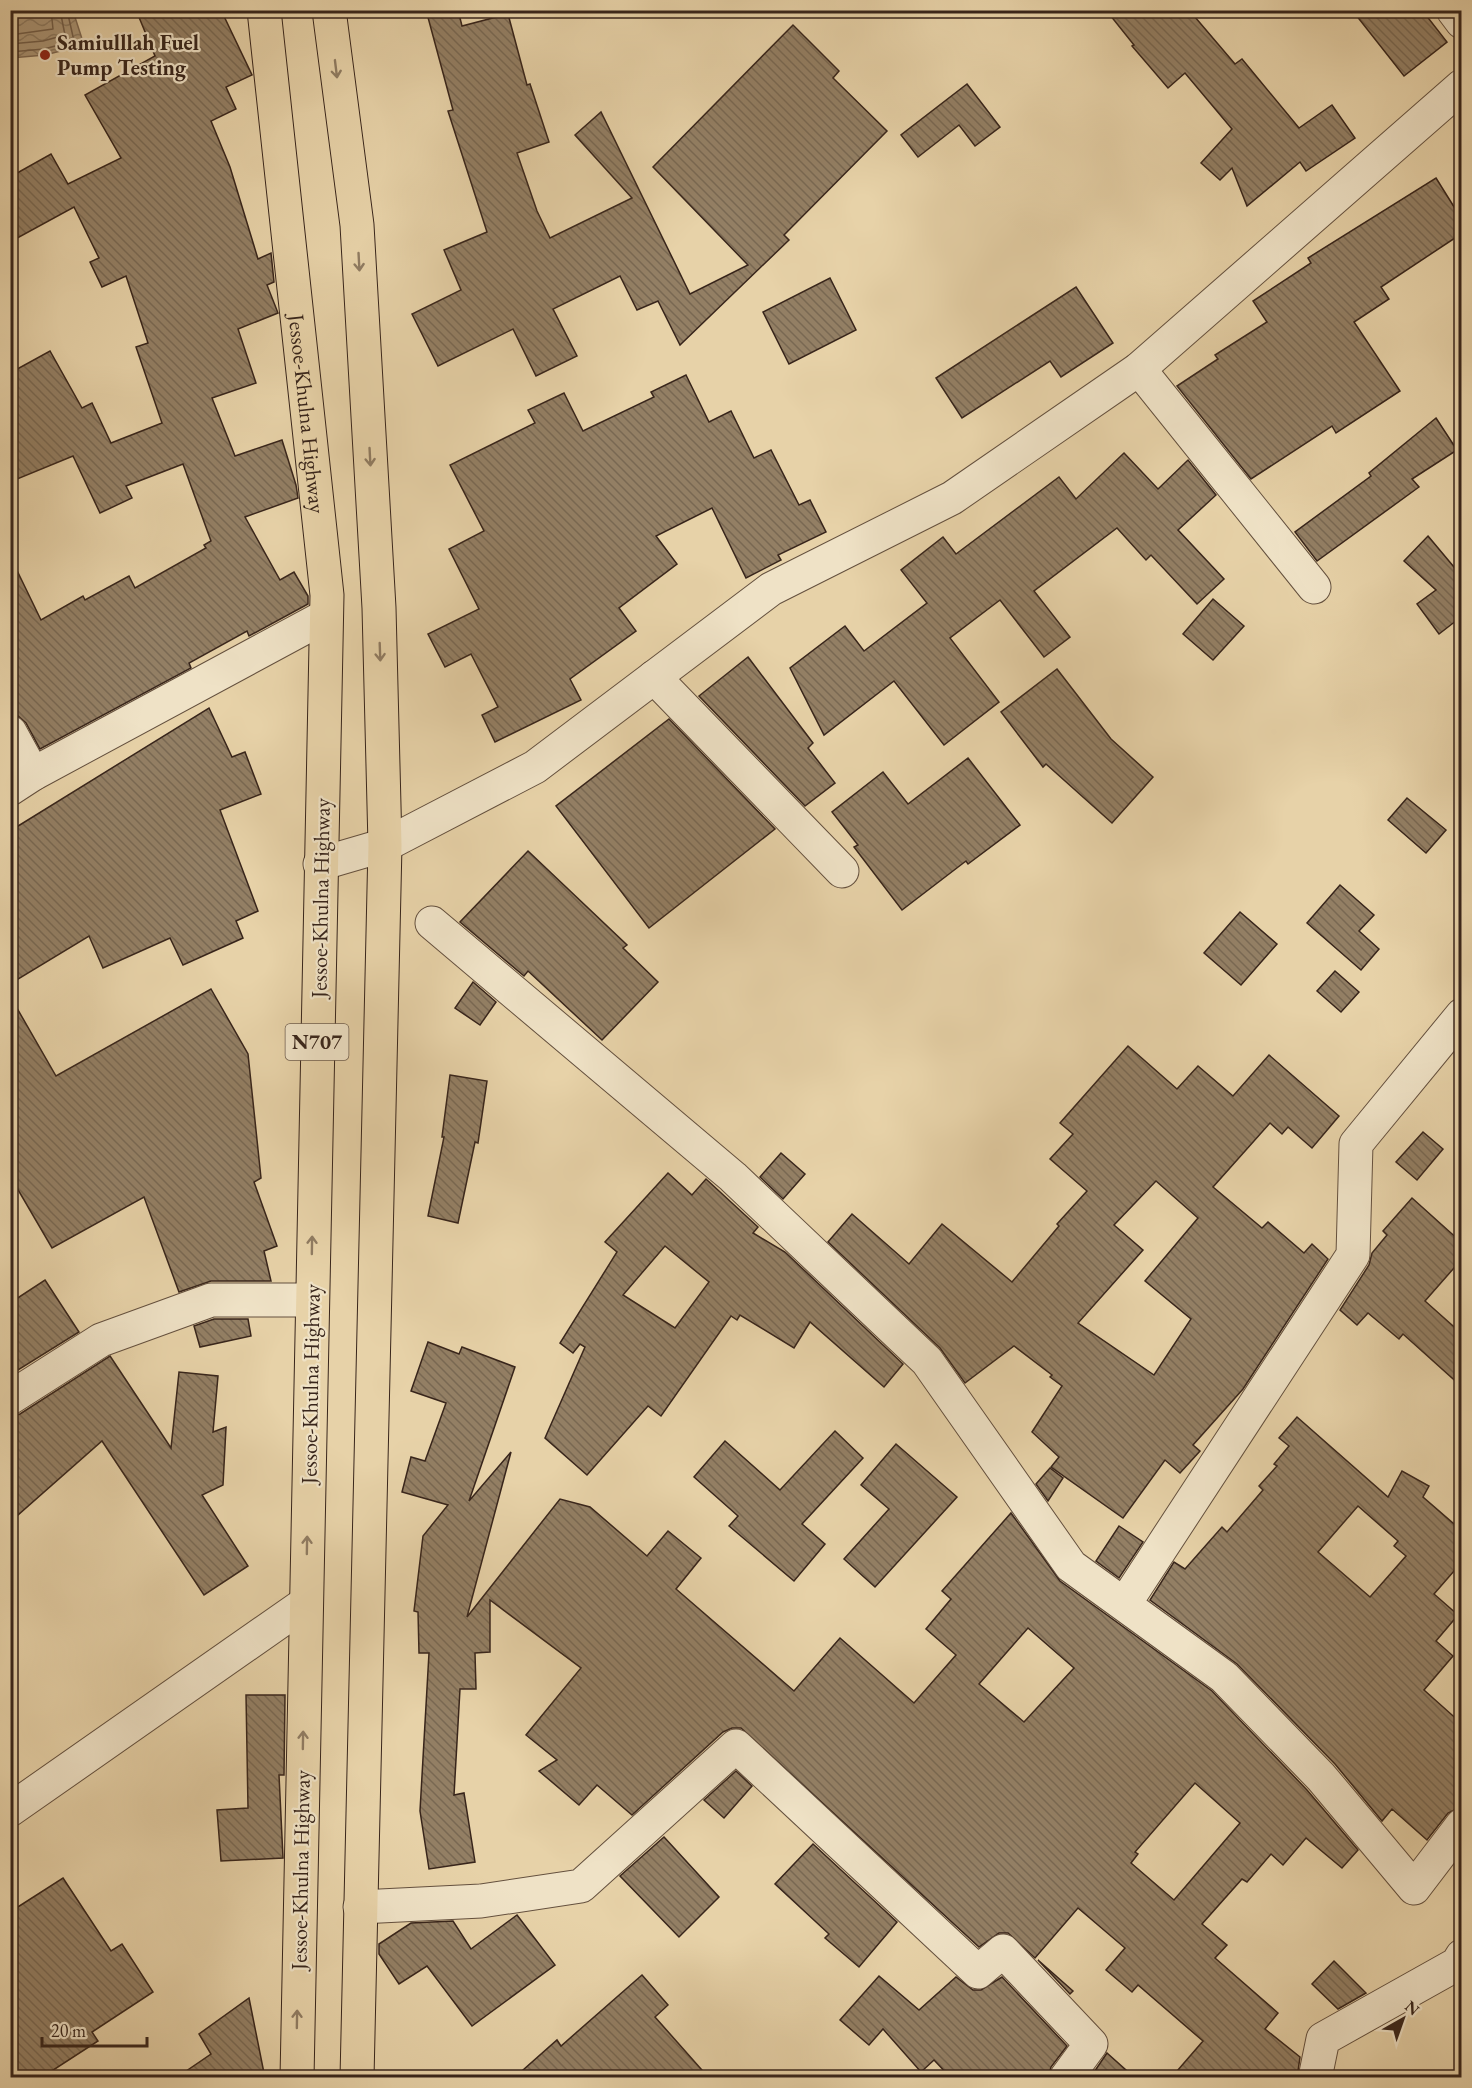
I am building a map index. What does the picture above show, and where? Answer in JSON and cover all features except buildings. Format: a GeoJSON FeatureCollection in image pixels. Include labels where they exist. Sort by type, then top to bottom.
{"type":"FeatureCollection","features":[{"type":"Feature","properties":{"kind":"highway","name":"Jessoe-Khulna Highway"},"geometry":{"type":"LineString","coordinates":[[264,10],[324,571],[327,668],[320,864],[297,2078]]}},
{"type":"Feature","properties":{"kind":"highway","name":"N707"},"geometry":{"type":"LineString","coordinates":[[329,10],[357,225],[379,608],[385,845],[360,1907],[361,2075]]}},
{"type":"Feature","properties":{"kind":"street"},"geometry":{"type":"LineString","coordinates":[[1453,10],[1461,22]]}},
{"type":"Feature","properties":{"kind":"street"},"geometry":{"type":"LineString","coordinates":[[320,864],[385,845],[535,767],[771,589],[952,498],[1139,369],[1461,86]]}},
{"type":"Feature","properties":{"kind":"street"},"geometry":{"type":"LineString","coordinates":[[1139,369],[1314,587]]}},
{"type":"Feature","properties":{"kind":"street"},"geometry":{"type":"LineString","coordinates":[[10,732],[22,781],[326,616]]}},
{"type":"Feature","properties":{"kind":"street"},"geometry":{"type":"LineString","coordinates":[[654,677],[842,871]]}},
{"type":"Feature","properties":{"kind":"street"},"geometry":{"type":"LineString","coordinates":[[432,923],[733,1177],[927,1361],[1071,1566],[1224,1677],[1321,1777],[1414,1888],[1461,1825]]}},
{"type":"Feature","properties":{"kind":"street"},"geometry":{"type":"LineString","coordinates":[[1133,1591],[1353,1255],[1356,1144],[1461,1015]]}},
{"type":"Feature","properties":{"kind":"street"},"geometry":{"type":"LineString","coordinates":[[10,1398],[101,1340],[211,1300],[311,1300]]}},
{"type":"Feature","properties":{"kind":"street"},"geometry":{"type":"LineString","coordinates":[[10,1810],[306,1603]]}},
{"type":"Feature","properties":{"kind":"street"},"geometry":{"type":"LineString","coordinates":[[360,1907],[481,1900],[580,1886],[736,1746],[978,1972],[1003,1951],[1091,2044],[1066,2078]]}},
{"type":"Feature","properties":{"kind":"street"},"geometry":{"type":"LineString","coordinates":[[1315,2078],[1323,2039],[1457,1964],[1461,1956]]}},
{"type":"Feature","properties":{"kind":"water"},"geometry":{"type":"Polygon","coordinates":[[[11,10],[73,11],[84,45],[45,55],[11,58],[11,10]]]}},
{"type":"Feature","properties":{"kind":"place","name":"Samiulllah Fuel Pump Testing"},"geometry":{"type":"Point","coordinates":[45,55]}}]}
